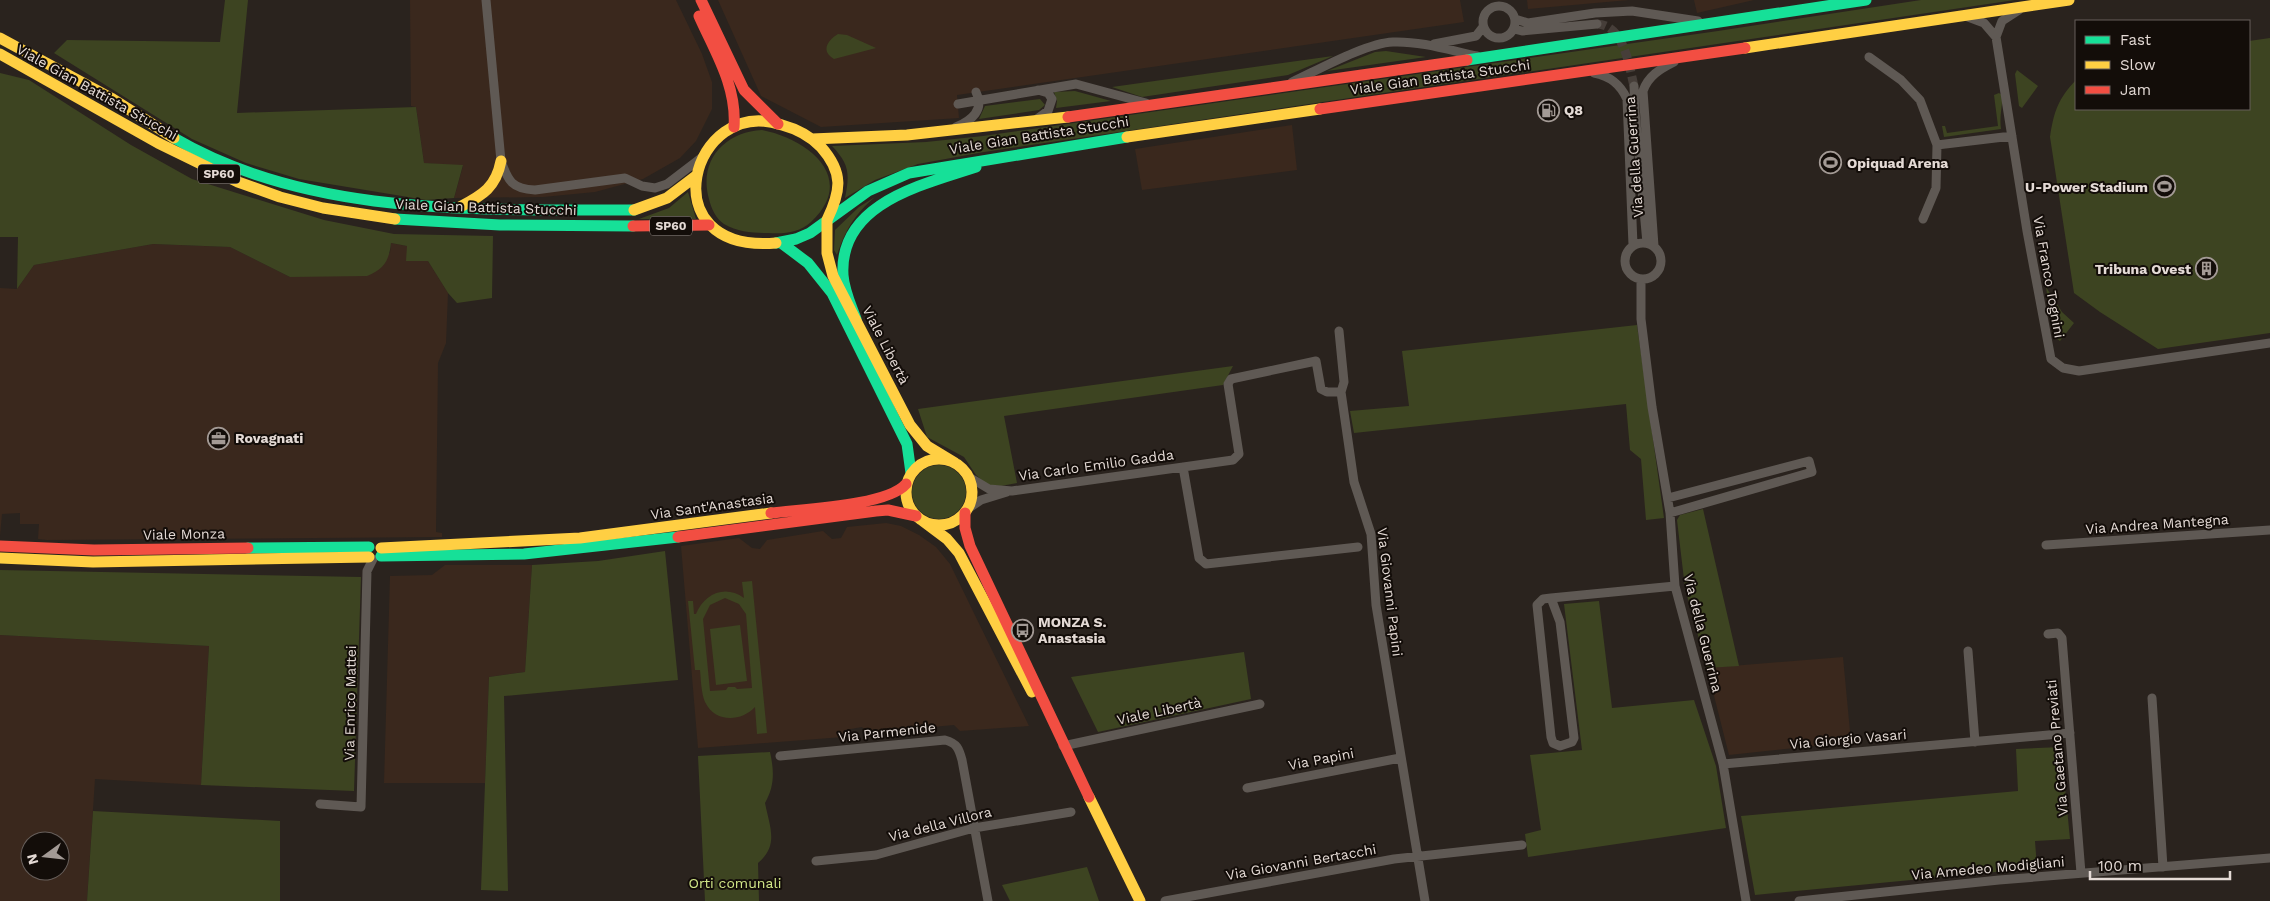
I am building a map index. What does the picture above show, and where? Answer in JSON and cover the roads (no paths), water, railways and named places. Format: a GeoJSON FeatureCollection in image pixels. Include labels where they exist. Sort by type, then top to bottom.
{"type":"FeatureCollection","features":[{"type":"Feature","properties":{"kind":"main road"},"geometry":{"type":"LineString","coordinates":[[692,0],[732,93],[736,112],[734,127]]}},
{"type":"Feature","properties":{"kind":"main road"},"geometry":{"type":"LineString","coordinates":[[701,0],[744,90],[778,124]]}},
{"type":"Feature","properties":{"kind":"main road","name":"Viale Gian Battista Stucchi"},"geometry":{"type":"LineString","coordinates":[[812,139],[944,131],[1034,121],[1277,88],[1866,0]]}},
{"type":"Feature","properties":{"kind":"main road","name":"Viale Gian Battista Stucchi"},"geometry":{"type":"LineString","coordinates":[[827,220],[838,202],[840,182],[830,156],[812,139],[778,124],[754,122],[734,127],[712,144],[705,154],[696,176],[696,202],[709,225],[729,238],[758,243],[780,242],[803,236],[827,220],[867,192],[903,175],[1011,154],[2069,0]]}},
{"type":"Feature","properties":{"kind":"main road"},"geometry":{"type":"LineString","coordinates":[[0,28],[34,55]]}},
{"type":"Feature","properties":{"kind":"main road","name":"Viale Gian Battista Stucchi"},"geometry":{"type":"LineString","coordinates":[[0,38],[34,55],[207,155],[291,185],[342,196],[410,205],[458,208],[634,210],[654,206],[672,197],[696,176]]}},
{"type":"Feature","properties":{"kind":"main road","name":"Viale Gian Battista Stucchi"},"geometry":{"type":"LineString","coordinates":[[0,54],[159,146],[201,167],[280,197],[315,206],[350,214],[412,222],[633,226],[709,225]]}},
{"type":"Feature","properties":{"kind":"main road"},"geometry":{"type":"LineString","coordinates":[[0,66],[46,81]]}},
{"type":"Feature","properties":{"kind":"main road"},"geometry":{"type":"LineString","coordinates":[[856,319],[844,284],[842,263],[848,238],[864,216],[877,205],[910,190],[1011,154]]}},
{"type":"Feature","properties":{"kind":"main road"},"geometry":{"type":"LineString","coordinates":[[458,208],[486,194],[498,178],[501,161]]}},
{"type":"Feature","properties":{"kind":"main road","name":"Viale Libertà"},"geometry":{"type":"LineString","coordinates":[[827,220],[826,242],[829,264],[840,291],[910,425],[927,446],[955,463]]}},
{"type":"Feature","properties":{"kind":"main road","name":"Viale Libertà"},"geometry":{"type":"LineString","coordinates":[[780,242],[808,263],[832,293],[907,444],[909,479]]}},
{"type":"Feature","properties":{"kind":"main road"},"geometry":{"type":"LineString","coordinates":[[1047,712],[1021,674],[960,553],[947,539],[919,519],[907,501],[909,479],[920,464],[930,460],[943,459],[955,463],[969,477],[972,492],[967,510],[967,539],[1020,648],[1063,746],[1140,901]]}},
{"type":"Feature","properties":{"kind":"main road","name":"Via Sant'Anastasia"},"geometry":{"type":"LineString","coordinates":[[518,542],[580,538],[666,528],[881,499],[900,492],[909,479]]}},
{"type":"Feature","properties":{"kind":"main road","name":"Via Sant'Anastasia"},"geometry":{"type":"LineString","coordinates":[[524,554],[583,549],[882,510],[919,519]]}},
{"type":"Feature","properties":{"kind":"main road"},"geometry":{"type":"LineString","coordinates":[[919,519],[934,525],[946,525],[956,521],[967,510]]}},
{"type":"Feature","properties":{"kind":"main road","name":"Viale Monza"},"geometry":{"type":"LineString","coordinates":[[0,558],[93,562],[375,553],[518,542]]}},
{"type":"Feature","properties":{"kind":"main road","name":"Viale Monza"},"geometry":{"type":"LineString","coordinates":[[0,546],[94,550],[524,554]]}},
{"type":"Feature","properties":{"kind":"street"},"geometry":{"type":"LineString","coordinates":[[486,0],[501,161],[506,174],[514,185],[522,189],[535,190],[625,178],[642,186],[655,188],[667,184],[705,154]]}},
{"type":"Feature","properties":{"kind":"street"},"geometry":{"type":"LineString","coordinates":[[1431,45],[1476,36],[1483,27],[1484,17],[1495,4],[1501,6],[1508,4],[1515,19],[1514,29],[1506,37],[1495,38],[1486,32],[1483,27]]}},
{"type":"Feature","properties":{"kind":"street"},"geometry":{"type":"LineString","coordinates":[[1962,16],[1984,23],[1996,37],[2002,21],[2024,7]]}},
{"type":"Feature","properties":{"kind":"street"},"geometry":{"type":"LineString","coordinates":[[1515,19],[1528,23],[1594,12],[1632,11],[1711,23]]}},
{"type":"Feature","properties":{"kind":"street"},"geometry":{"type":"LineString","coordinates":[[1514,29],[1522,31],[1597,24]]}},
{"type":"Feature","properties":{"kind":"street","name":"Via Franco Tognini"},"geometry":{"type":"LineString","coordinates":[[1996,37],[2048,350],[2055,363],[2070,371],[2079,372],[2270,344]]}},
{"type":"Feature","properties":{"kind":"street"},"geometry":{"type":"LineString","coordinates":[[1277,88],[1375,45],[1392,42],[1431,45],[1484,57]]}},
{"type":"Feature","properties":{"kind":"street","name":"Via della Guerrina"},"geometry":{"type":"LineString","coordinates":[[1650,245],[1643,90],[1646,82],[1660,69],[1684,57]]}},
{"type":"Feature","properties":{"kind":"street"},"geometry":{"type":"LineString","coordinates":[[1869,57],[1901,80],[1920,100],[1937,145],[1936,188],[1923,219]]}},
{"type":"Feature","properties":{"kind":"street","name":"Via della Guerrina"},"geometry":{"type":"LineString","coordinates":[[1584,71],[1602,75],[1612,80],[1621,88],[1627,99],[1633,245]]}},
{"type":"Feature","properties":{"kind":"street"},"geometry":{"type":"LineString","coordinates":[[958,104],[978,96],[1012,95],[1076,84],[1152,105]]}},
{"type":"Feature","properties":{"kind":"street","name":"Via della Guerrina"},"geometry":{"type":"LineString","coordinates":[[1634,86],[1635,112],[1650,245]]}},
{"type":"Feature","properties":{"kind":"street"},"geometry":{"type":"LineString","coordinates":[[999,89],[1012,95]]}},
{"type":"Feature","properties":{"kind":"street"},"geometry":{"type":"LineString","coordinates":[[1034,121],[1043,116],[1052,104],[1052,99],[1048,93],[1038,90]]}},
{"type":"Feature","properties":{"kind":"street"},"geometry":{"type":"LineString","coordinates":[[944,131],[966,123],[974,117],[979,108],[978,96]]}},
{"type":"Feature","properties":{"kind":"street"},"geometry":{"type":"LineString","coordinates":[[1937,145],[2012,136]]}},
{"type":"Feature","properties":{"kind":"street"},"geometry":{"type":"LineString","coordinates":[[1633,245],[1650,245],[1660,254],[1661,266],[1653,276],[1641,279],[1630,273],[1625,262],[1633,245]]}},
{"type":"Feature","properties":{"kind":"street","name":"Via della Guerrina"},"geometry":{"type":"LineString","coordinates":[[1641,279],[1641,319],[1652,407],[1670,513],[1674,586],[1723,764],[1746,901]]}},
{"type":"Feature","properties":{"kind":"street","name":"Via Giovanni Papini"},"geometry":{"type":"LineString","coordinates":[[1339,331],[1344,382],[1341,392],[1354,482],[1371,534],[1376,605],[1417,858]]}},
{"type":"Feature","properties":{"kind":"street","name":"Via Carlo Emilio Gadda"},"geometry":{"type":"LineString","coordinates":[[969,477],[989,489],[1012,490],[1233,460],[1239,454],[1228,384],[1231,379],[1316,361],[1321,389],[1327,392],[1341,392]]}},
{"type":"Feature","properties":{"kind":"street"},"geometry":{"type":"LineString","coordinates":[[1668,498],[1809,461],[1812,472],[1670,513]]}},
{"type":"Feature","properties":{"kind":"street","name":"Via Carlo Emilio Gadda"},"geometry":{"type":"LineString","coordinates":[[1183,467],[1198,558],[1206,564],[1358,547]]}},
{"type":"Feature","properties":{"kind":"street","name":"Via Carlo Emilio Gadda"},"geometry":{"type":"LineString","coordinates":[[967,510],[981,500],[1012,490]]}},
{"type":"Feature","properties":{"kind":"street","name":"Via Andrea Mantegna"},"geometry":{"type":"LineString","coordinates":[[2046,545],[2270,530]]}},
{"type":"Feature","properties":{"kind":"street","name":"Via Enrico Mattei"},"geometry":{"type":"LineString","coordinates":[[320,804],[361,807],[367,571],[375,553]]}},
{"type":"Feature","properties":{"kind":"street"},"geometry":{"type":"LineString","coordinates":[[1551,598],[1560,622],[1574,738],[1572,742],[1560,746],[1553,744],[1551,737],[1537,605],[1543,599],[1551,598],[1674,586]]}},
{"type":"Feature","properties":{"kind":"street","name":"Via Gaetano Previati"},"geometry":{"type":"LineString","coordinates":[[2048,634],[2058,633],[2062,638],[2081,873]]}},
{"type":"Feature","properties":{"kind":"street"},"geometry":{"type":"LineString","coordinates":[[1968,652],[1975,742]]}},
{"type":"Feature","properties":{"kind":"street"},"geometry":{"type":"LineString","coordinates":[[2152,698],[2163,867]]}},
{"type":"Feature","properties":{"kind":"street","name":"Viale Libertà"},"geometry":{"type":"LineString","coordinates":[[1063,746],[1260,704]]}},
{"type":"Feature","properties":{"kind":"street","name":"Via Giorgio Vasari"},"geometry":{"type":"LineString","coordinates":[[1723,764],[2070,733]]}},
{"type":"Feature","properties":{"kind":"street","name":"Via Parmenide"},"geometry":{"type":"LineString","coordinates":[[780,756],[945,740],[952,742],[959,748],[962,760],[988,901]]}},
{"type":"Feature","properties":{"kind":"street","name":"Via Papini"},"geometry":{"type":"LineString","coordinates":[[1248,788],[1400,758]]}},
{"type":"Feature","properties":{"kind":"street","name":"Via della Villora"},"geometry":{"type":"LineString","coordinates":[[816,861],[876,855],[974,828],[1071,812]]}},
{"type":"Feature","properties":{"kind":"street","name":"Via Giovanni Bertacchi"},"geometry":{"type":"LineString","coordinates":[[1165,901],[1394,859],[1417,858],[1522,844]]}},
{"type":"Feature","properties":{"kind":"street"},"geometry":{"type":"LineString","coordinates":[[1417,858],[1425,901]]}},
{"type":"Feature","properties":{"kind":"street","name":"Via Amedeo Modigliani"},"geometry":{"type":"LineString","coordinates":[[1799,901],[2081,873],[2270,858]]}},
{"type":"Feature","properties":{"kind":"tunnel"},"geometry":{"type":"LineString","coordinates":[[1597,24],[1606,26],[1619,39],[1624,48],[1634,86]]}},
{"type":"Feature","properties":{"kind":"place","name":"Q8"},"geometry":{"type":"Point","coordinates":[1548,110]}},
{"type":"Feature","properties":{"kind":"place","name":"Opiquad Arena"},"geometry":{"type":"Point","coordinates":[1831,163]}},
{"type":"Feature","properties":{"kind":"place","name":"U-Power Stadium"},"geometry":{"type":"Point","coordinates":[2164,187]}},
{"type":"Feature","properties":{"kind":"place","name":"Tribuna Ovest"},"geometry":{"type":"Point","coordinates":[2207,269]}},
{"type":"Feature","properties":{"kind":"place","name":"Rovagnati"},"geometry":{"type":"Point","coordinates":[219,438]}},
{"type":"Feature","properties":{"kind":"place","name":"MONZA S. Anastasia"},"geometry":{"type":"Point","coordinates":[1022,630]}},
{"type":"Feature","properties":{"kind":"park label","name":"Orti comunali"},"geometry":{"type":"Point","coordinates":[735,883]}}]}
